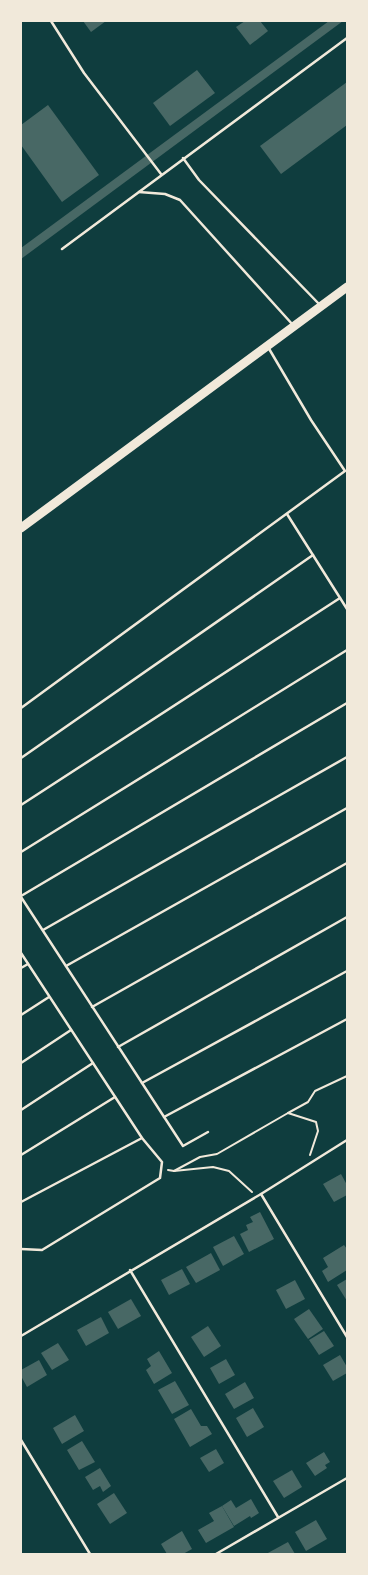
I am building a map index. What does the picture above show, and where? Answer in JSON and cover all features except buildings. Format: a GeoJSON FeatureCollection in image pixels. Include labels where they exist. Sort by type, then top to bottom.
{"type":"FeatureCollection","features":[{"type":"Feature","properties":{"kind":"highway"},"geometry":{"type":"LineString","coordinates":[[21,528],[268,347],[347,287]]}},
{"type":"Feature","properties":{"kind":"lane"},"geometry":{"type":"LineString","coordinates":[[51,21],[84,72],[161,174]]}},
{"type":"Feature","properties":{"kind":"lane"},"geometry":{"type":"LineString","coordinates":[[62,249],[161,174],[347,38]]}},
{"type":"Feature","properties":{"kind":"lane"},"geometry":{"type":"LineString","coordinates":[[183,158],[199,180],[322,306]]}},
{"type":"Feature","properties":{"kind":"lane"},"geometry":{"type":"LineString","coordinates":[[138,192],[164,194],[180,200],[295,327]]}},
{"type":"Feature","properties":{"kind":"lane"},"geometry":{"type":"LineString","coordinates":[[21,708],[345,471],[311,420],[268,347]]}},
{"type":"Feature","properties":{"kind":"lane"},"geometry":{"type":"LineString","coordinates":[[287,514],[347,609]]}},
{"type":"Feature","properties":{"kind":"lane"},"geometry":{"type":"LineString","coordinates":[[21,758],[313,555]]}},
{"type":"Feature","properties":{"kind":"lane"},"geometry":{"type":"LineString","coordinates":[[21,805],[340,598]]}},
{"type":"Feature","properties":{"kind":"lane"},"geometry":{"type":"LineString","coordinates":[[21,852],[347,650]]}},
{"type":"Feature","properties":{"kind":"lane"},"geometry":{"type":"LineString","coordinates":[[208,1132],[183,1146],[21,897],[347,702]]}},
{"type":"Feature","properties":{"kind":"lane"},"geometry":{"type":"LineString","coordinates":[[43,930],[347,757]]}},
{"type":"Feature","properties":{"kind":"lane"},"geometry":{"type":"LineString","coordinates":[[66,966],[347,808]]}},
{"type":"Feature","properties":{"kind":"lane"},"geometry":{"type":"LineString","coordinates":[[92,1007],[347,863]]}},
{"type":"Feature","properties":{"kind":"lane"},"geometry":{"type":"LineString","coordinates":[[118,1046],[347,917]]}},
{"type":"Feature","properties":{"kind":"lane"},"geometry":{"type":"LineString","coordinates":[[21,953],[142,1138],[162,1162],[160,1178],[42,1250],[21,1249]]}},
{"type":"Feature","properties":{"kind":"lane"},"geometry":{"type":"LineString","coordinates":[[21,968],[28,964]]}},
{"type":"Feature","properties":{"kind":"lane"},"geometry":{"type":"LineString","coordinates":[[142,1083],[347,971]]}},
{"type":"Feature","properties":{"kind":"lane"},"geometry":{"type":"LineString","coordinates":[[21,1015],[49,996]]}},
{"type":"Feature","properties":{"kind":"lane"},"geometry":{"type":"LineString","coordinates":[[164,1117],[347,1019]]}},
{"type":"Feature","properties":{"kind":"lane"},"geometry":{"type":"LineString","coordinates":[[21,1063],[71,1030]]}},
{"type":"Feature","properties":{"kind":"lane"},"geometry":{"type":"LineString","coordinates":[[21,1110],[93,1063]]}},
{"type":"Feature","properties":{"kind":"lane"},"geometry":{"type":"LineString","coordinates":[[21,1155],[115,1097]]}},
{"type":"Feature","properties":{"kind":"lane"},"geometry":{"type":"LineString","coordinates":[[21,1202],[142,1138]]}},
{"type":"Feature","properties":{"kind":"lane"},"geometry":{"type":"LineString","coordinates":[[21,1336],[130,1270],[261,1194],[347,1140]]}},
{"type":"Feature","properties":{"kind":"lane"},"geometry":{"type":"LineString","coordinates":[[261,1194],[347,1337]]}},
{"type":"Feature","properties":{"kind":"lane"},"geometry":{"type":"LineString","coordinates":[[130,1270],[278,1517]]}},
{"type":"Feature","properties":{"kind":"lane"},"geometry":{"type":"LineString","coordinates":[[21,1440],[90,1554]]}},
{"type":"Feature","properties":{"kind":"lane"},"geometry":{"type":"LineString","coordinates":[[216,1554],[347,1478]]}},
{"type":"Feature","properties":{"kind":"path"},"geometry":{"type":"LineString","coordinates":[[174,1171],[200,1157],[217,1154],[308,1102],[315,1091],[347,1076]]}},
{"type":"Feature","properties":{"kind":"path"},"geometry":{"type":"LineString","coordinates":[[288,1113],[316,1122],[318,1131],[307,1165]]}},
{"type":"Feature","properties":{"kind":"path"},"geometry":{"type":"LineString","coordinates":[[161,1168],[174,1171],[213,1166],[229,1171],[256,1196]]}}]}
